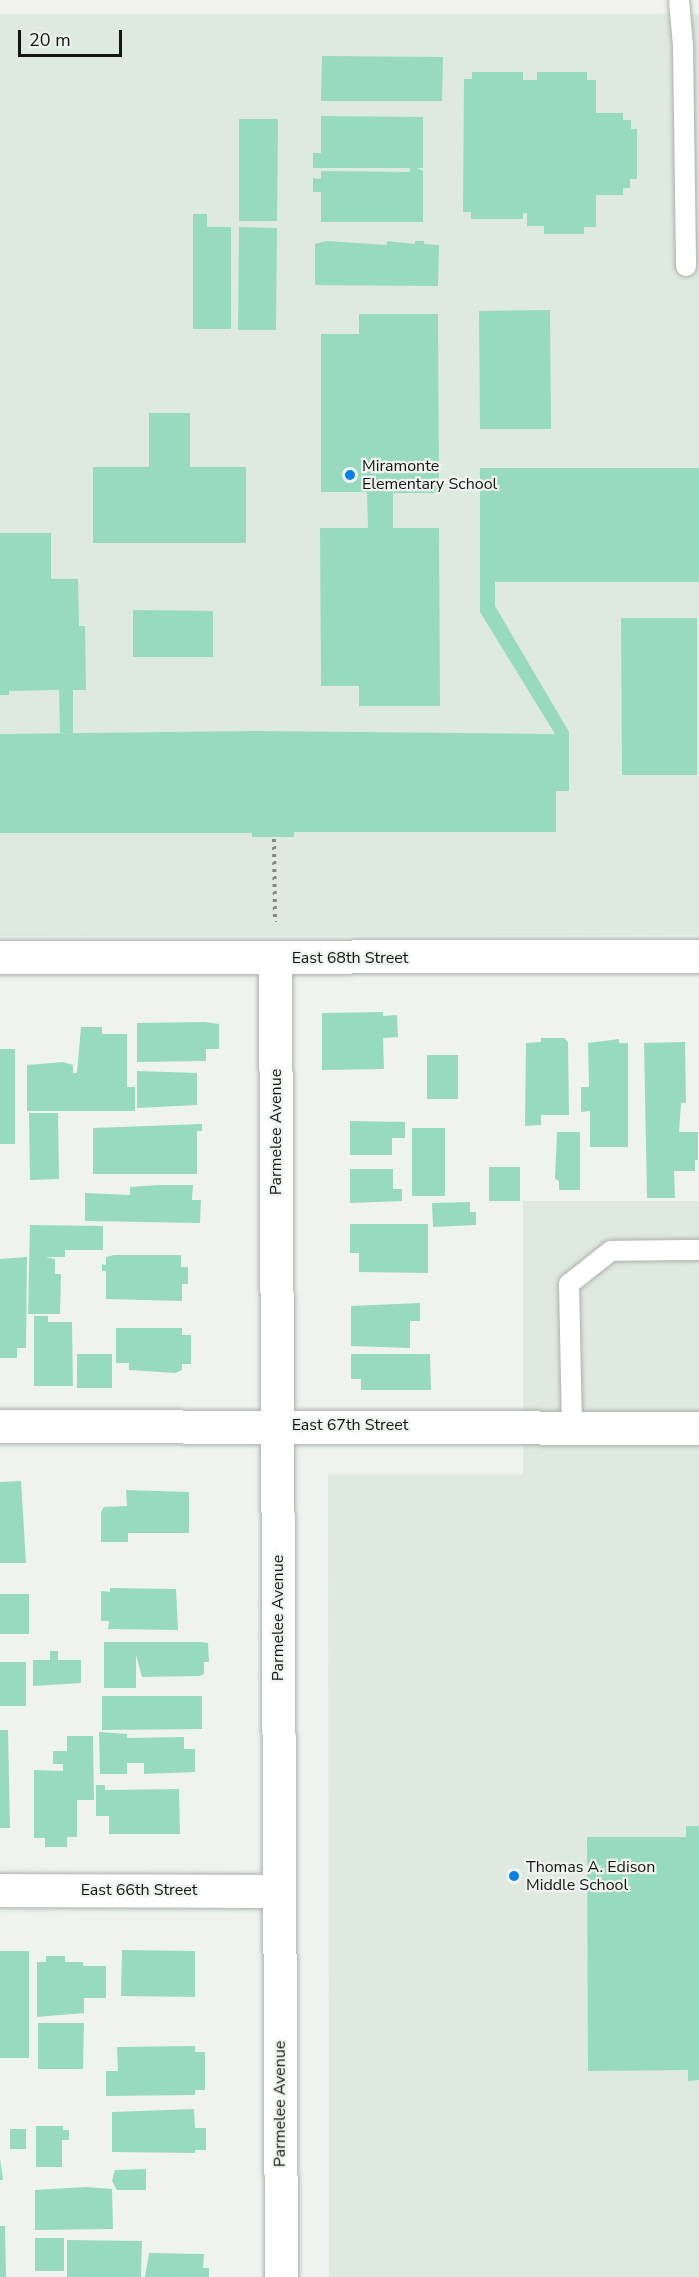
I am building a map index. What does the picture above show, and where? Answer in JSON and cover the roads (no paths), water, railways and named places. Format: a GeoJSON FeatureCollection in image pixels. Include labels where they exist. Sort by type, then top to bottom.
{"type":"FeatureCollection","features":[{"type":"Feature","properties":{"kind":"street","name":"East 68th Street"},"geometry":{"type":"LineString","coordinates":[[0,957],[699,956]]}},
{"type":"Feature","properties":{"kind":"street","name":"Parmelee Avenue"},"geometry":{"type":"LineString","coordinates":[[275,958],[281,2277]]}},
{"type":"Feature","properties":{"kind":"street","name":"East 67th Street"},"geometry":{"type":"LineString","coordinates":[[0,1426],[699,1428]]}},
{"type":"Feature","properties":{"kind":"street","name":"East 66th Street"},"geometry":{"type":"LineString","coordinates":[[0,1890],[279,1891]]}},
{"type":"Feature","properties":{"kind":"lane"},"geometry":{"type":"LineString","coordinates":[[679,0],[683,46],[686,266]]}},
{"type":"Feature","properties":{"kind":"lane"},"geometry":{"type":"LineString","coordinates":[[572,1427],[570,1284],[611,1251],[699,1250]]}},
{"type":"Feature","properties":{"kind":"place","name":"Miramonte Elementary School"},"geometry":{"type":"Point","coordinates":[350,475]}},
{"type":"Feature","properties":{"kind":"place","name":"Thomas A. Edison Middle School"},"geometry":{"type":"Point","coordinates":[514,1876]}}]}
